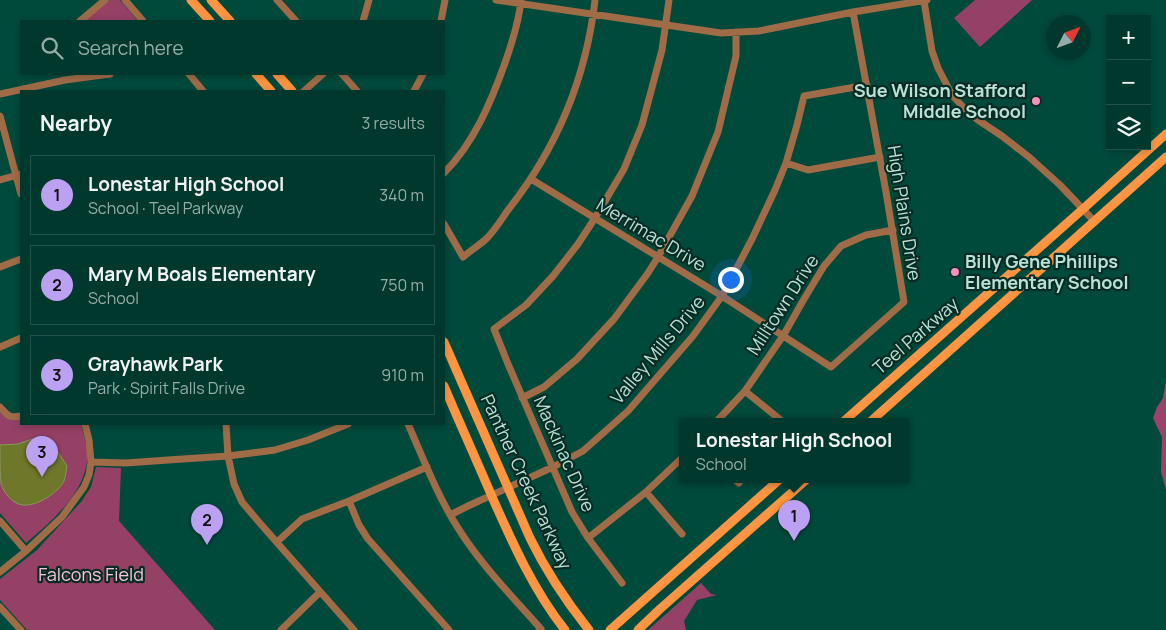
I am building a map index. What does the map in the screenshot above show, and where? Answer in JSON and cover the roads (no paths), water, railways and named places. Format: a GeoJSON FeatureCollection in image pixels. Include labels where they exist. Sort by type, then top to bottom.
{"type":"FeatureCollection","features":[{"type":"Feature","properties":{"kind":"main road"},"geometry":{"type":"LineString","coordinates":[[191,0],[209,20]]}},
{"type":"Feature","properties":{"kind":"main road"},"geometry":{"type":"LineString","coordinates":[[211,0],[229,20]]}},
{"type":"Feature","properties":{"kind":"main road"},"geometry":{"type":"LineString","coordinates":[[257,75],[270,90]]}},
{"type":"Feature","properties":{"kind":"main road"},"geometry":{"type":"LineString","coordinates":[[278,75],[291,90]]}},
{"type":"Feature","properties":{"kind":"main road","name":"Teel Parkway"},"geometry":{"type":"LineString","coordinates":[[848,418],[1166,134]]}},
{"type":"Feature","properties":{"kind":"main road","name":"Teel Parkway"},"geometry":{"type":"LineString","coordinates":[[875,418],[1166,157]]}},
{"type":"Feature","properties":{"kind":"main road"},"geometry":{"type":"LineString","coordinates":[[959,320],[971,333]]}},
{"type":"Feature","properties":{"kind":"main road","name":"Panther Creek Parkway"},"geometry":{"type":"LineString","coordinates":[[445,344],[541,561],[589,630]]}},
{"type":"Feature","properties":{"kind":"main road","name":"Panther Creek Parkway"},"geometry":{"type":"LineString","coordinates":[[445,388],[524,566],[551,612],[565,630]]}},
{"type":"Feature","properties":{"kind":"main road"},"geometry":{"type":"LineString","coordinates":[[610,630],[775,483]]}},
{"type":"Feature","properties":{"kind":"main road"},"geometry":{"type":"LineString","coordinates":[[778,483],[788,496]]}},
{"type":"Feature","properties":{"kind":"main road"},"geometry":{"type":"LineString","coordinates":[[638,630],[803,483]]}},
{"type":"Feature","properties":{"kind":"main road"},"geometry":{"type":"LineString","coordinates":[[686,561],[698,576]]}},
{"type":"Feature","properties":{"kind":"street"},"geometry":{"type":"LineString","coordinates":[[81,20],[105,0]]}},
{"type":"Feature","properties":{"kind":"street"},"geometry":{"type":"LineString","coordinates":[[125,0],[143,20]]}},
{"type":"Feature","properties":{"kind":"street"},"geometry":{"type":"LineString","coordinates":[[277,0],[295,20]]}},
{"type":"Feature","properties":{"kind":"street"},"geometry":{"type":"LineString","coordinates":[[363,20],[369,0]]}},
{"type":"Feature","properties":{"kind":"street"},"geometry":{"type":"LineString","coordinates":[[441,20],[445,0]]}},
{"type":"Feature","properties":{"kind":"street"},"geometry":{"type":"LineString","coordinates":[[496,0],[521,2],[721,33],[759,30],[853,12],[925,1],[932,51],[938,68],[952,95],[978,120],[1029,157],[1060,185],[1095,222]]}},
{"type":"Feature","properties":{"kind":"street"},"geometry":{"type":"LineString","coordinates":[[445,226],[463,257],[485,240],[531,179],[557,135],[573,98],[585,56],[595,0]]}},
{"type":"Feature","properties":{"kind":"street"},"geometry":{"type":"LineString","coordinates":[[595,218],[624,169],[642,125],[662,50],[669,0]]}},
{"type":"Feature","properties":{"kind":"street"},"geometry":{"type":"LineString","coordinates":[[445,172],[468,142],[488,107],[511,45],[521,2]]}},
{"type":"Feature","properties":{"kind":"street","name":"High Plains Drive"},"geometry":{"type":"LineString","coordinates":[[831,366],[904,302],[893,230],[853,12]]}},
{"type":"Feature","properties":{"kind":"street"},"geometry":{"type":"LineString","coordinates":[[522,398],[544,387],[577,359],[614,319],[658,257],[692,196],[718,132],[736,56],[736,32]]}},
{"type":"Feature","properties":{"kind":"street"},"geometry":{"type":"LineString","coordinates":[[0,94],[65,77],[95,75]]}},
{"type":"Feature","properties":{"kind":"street"},"geometry":{"type":"LineString","coordinates":[[190,75],[202,90]]}},
{"type":"Feature","properties":{"kind":"street"},"geometry":{"type":"LineString","coordinates":[[305,90],[322,75]]}},
{"type":"Feature","properties":{"kind":"street"},"geometry":{"type":"LineString","coordinates":[[343,75],[356,90]]}},
{"type":"Feature","properties":{"kind":"street"},"geometry":{"type":"LineString","coordinates":[[414,90],[422,75]]}},
{"type":"Feature","properties":{"kind":"street","name":"Valley Mills Drive"},"geometry":{"type":"LineString","coordinates":[[450,515],[583,451],[628,412],[694,336],[722,296],[775,190],[786,162],[804,96],[867,85]]}},
{"type":"Feature","properties":{"kind":"street"},"geometry":{"type":"LineString","coordinates":[[0,116],[19,174],[0,180]]}},
{"type":"Feature","properties":{"kind":"street"},"geometry":{"type":"LineString","coordinates":[[786,162],[808,170],[880,157]]}},
{"type":"Feature","properties":{"kind":"street","name":"Merrimac Drive"},"geometry":{"type":"LineString","coordinates":[[531,179],[722,296],[831,366]]}},
{"type":"Feature","properties":{"kind":"street","name":"Mackinac Drive"},"geometry":{"type":"LineString","coordinates":[[595,218],[553,276],[526,305],[494,329],[572,512],[588,538],[622,583]]}},
{"type":"Feature","properties":{"kind":"street","name":"Milltown Drive"},"geometry":{"type":"LineString","coordinates":[[720,418],[745,391],[783,336],[824,266],[841,246],[866,235],[893,230]]}},
{"type":"Feature","properties":{"kind":"street"},"geometry":{"type":"LineString","coordinates":[[0,267],[20,259]]}},
{"type":"Feature","properties":{"kind":"street"},"geometry":{"type":"LineString","coordinates":[[0,347],[20,338]]}},
{"type":"Feature","properties":{"kind":"street"},"geometry":{"type":"LineString","coordinates":[[745,391],[778,418]]}},
{"type":"Feature","properties":{"kind":"street"},"geometry":{"type":"LineString","coordinates":[[0,407],[8,416],[18,416]]}},
{"type":"Feature","properties":{"kind":"street"},"geometry":{"type":"LineString","coordinates":[[0,572],[26,551],[62,516],[84,487],[92,462],[85,425]]}},
{"type":"Feature","properties":{"kind":"street"},"geometry":{"type":"LineString","coordinates":[[226,425],[228,456],[234,484],[242,502],[354,630]]}},
{"type":"Feature","properties":{"kind":"street"},"geometry":{"type":"LineString","coordinates":[[92,462],[126,463],[228,456],[275,450],[308,440],[346,425]]}},
{"type":"Feature","properties":{"kind":"street"},"geometry":{"type":"LineString","coordinates":[[408,425],[450,515],[466,540],[485,566],[540,629]]}},
{"type":"Feature","properties":{"kind":"street"},"geometry":{"type":"LineString","coordinates":[[588,538],[646,492],[679,461]]}},
{"type":"Feature","properties":{"kind":"street"},"geometry":{"type":"LineString","coordinates":[[277,542],[302,519],[427,467]]}},
{"type":"Feature","properties":{"kind":"street"},"geometry":{"type":"LineString","coordinates":[[646,492],[682,534]]}},
{"type":"Feature","properties":{"kind":"street"},"geometry":{"type":"LineString","coordinates":[[349,501],[368,539],[449,630]]}},
{"type":"Feature","properties":{"kind":"street"},"geometry":{"type":"LineString","coordinates":[[0,521],[26,551]]}},
{"type":"Feature","properties":{"kind":"street"},"geometry":{"type":"LineString","coordinates":[[281,630],[320,592]]}},
{"type":"Feature","properties":{"kind":"street"},"geometry":{"type":"LineString","coordinates":[[0,607],[21,630]]}},
{"type":"Feature","properties":{"kind":"place","name":"Sue Wilson Stafford Middle School"},"geometry":{"type":"Point","coordinates":[1036,101]}},
{"type":"Feature","properties":{"kind":"place","name":"Billy Gene Phillips Elementary School"},"geometry":{"type":"Point","coordinates":[955,272]}},
{"type":"Feature","properties":{"kind":"place","name":"Grayhawk Park"},"geometry":{"type":"Point","coordinates":[42,477]}},
{"type":"Feature","properties":{"kind":"place","name":"Lonestar High School"},"geometry":{"type":"Point","coordinates":[794,541]}},
{"type":"Feature","properties":{"kind":"place","name":"Mary M Boals Elementary"},"geometry":{"type":"Point","coordinates":[207,545]}},
{"type":"Feature","properties":{"kind":"park label","name":"Falcons Field"},"geometry":{"type":"Point","coordinates":[91,575]}}]}
